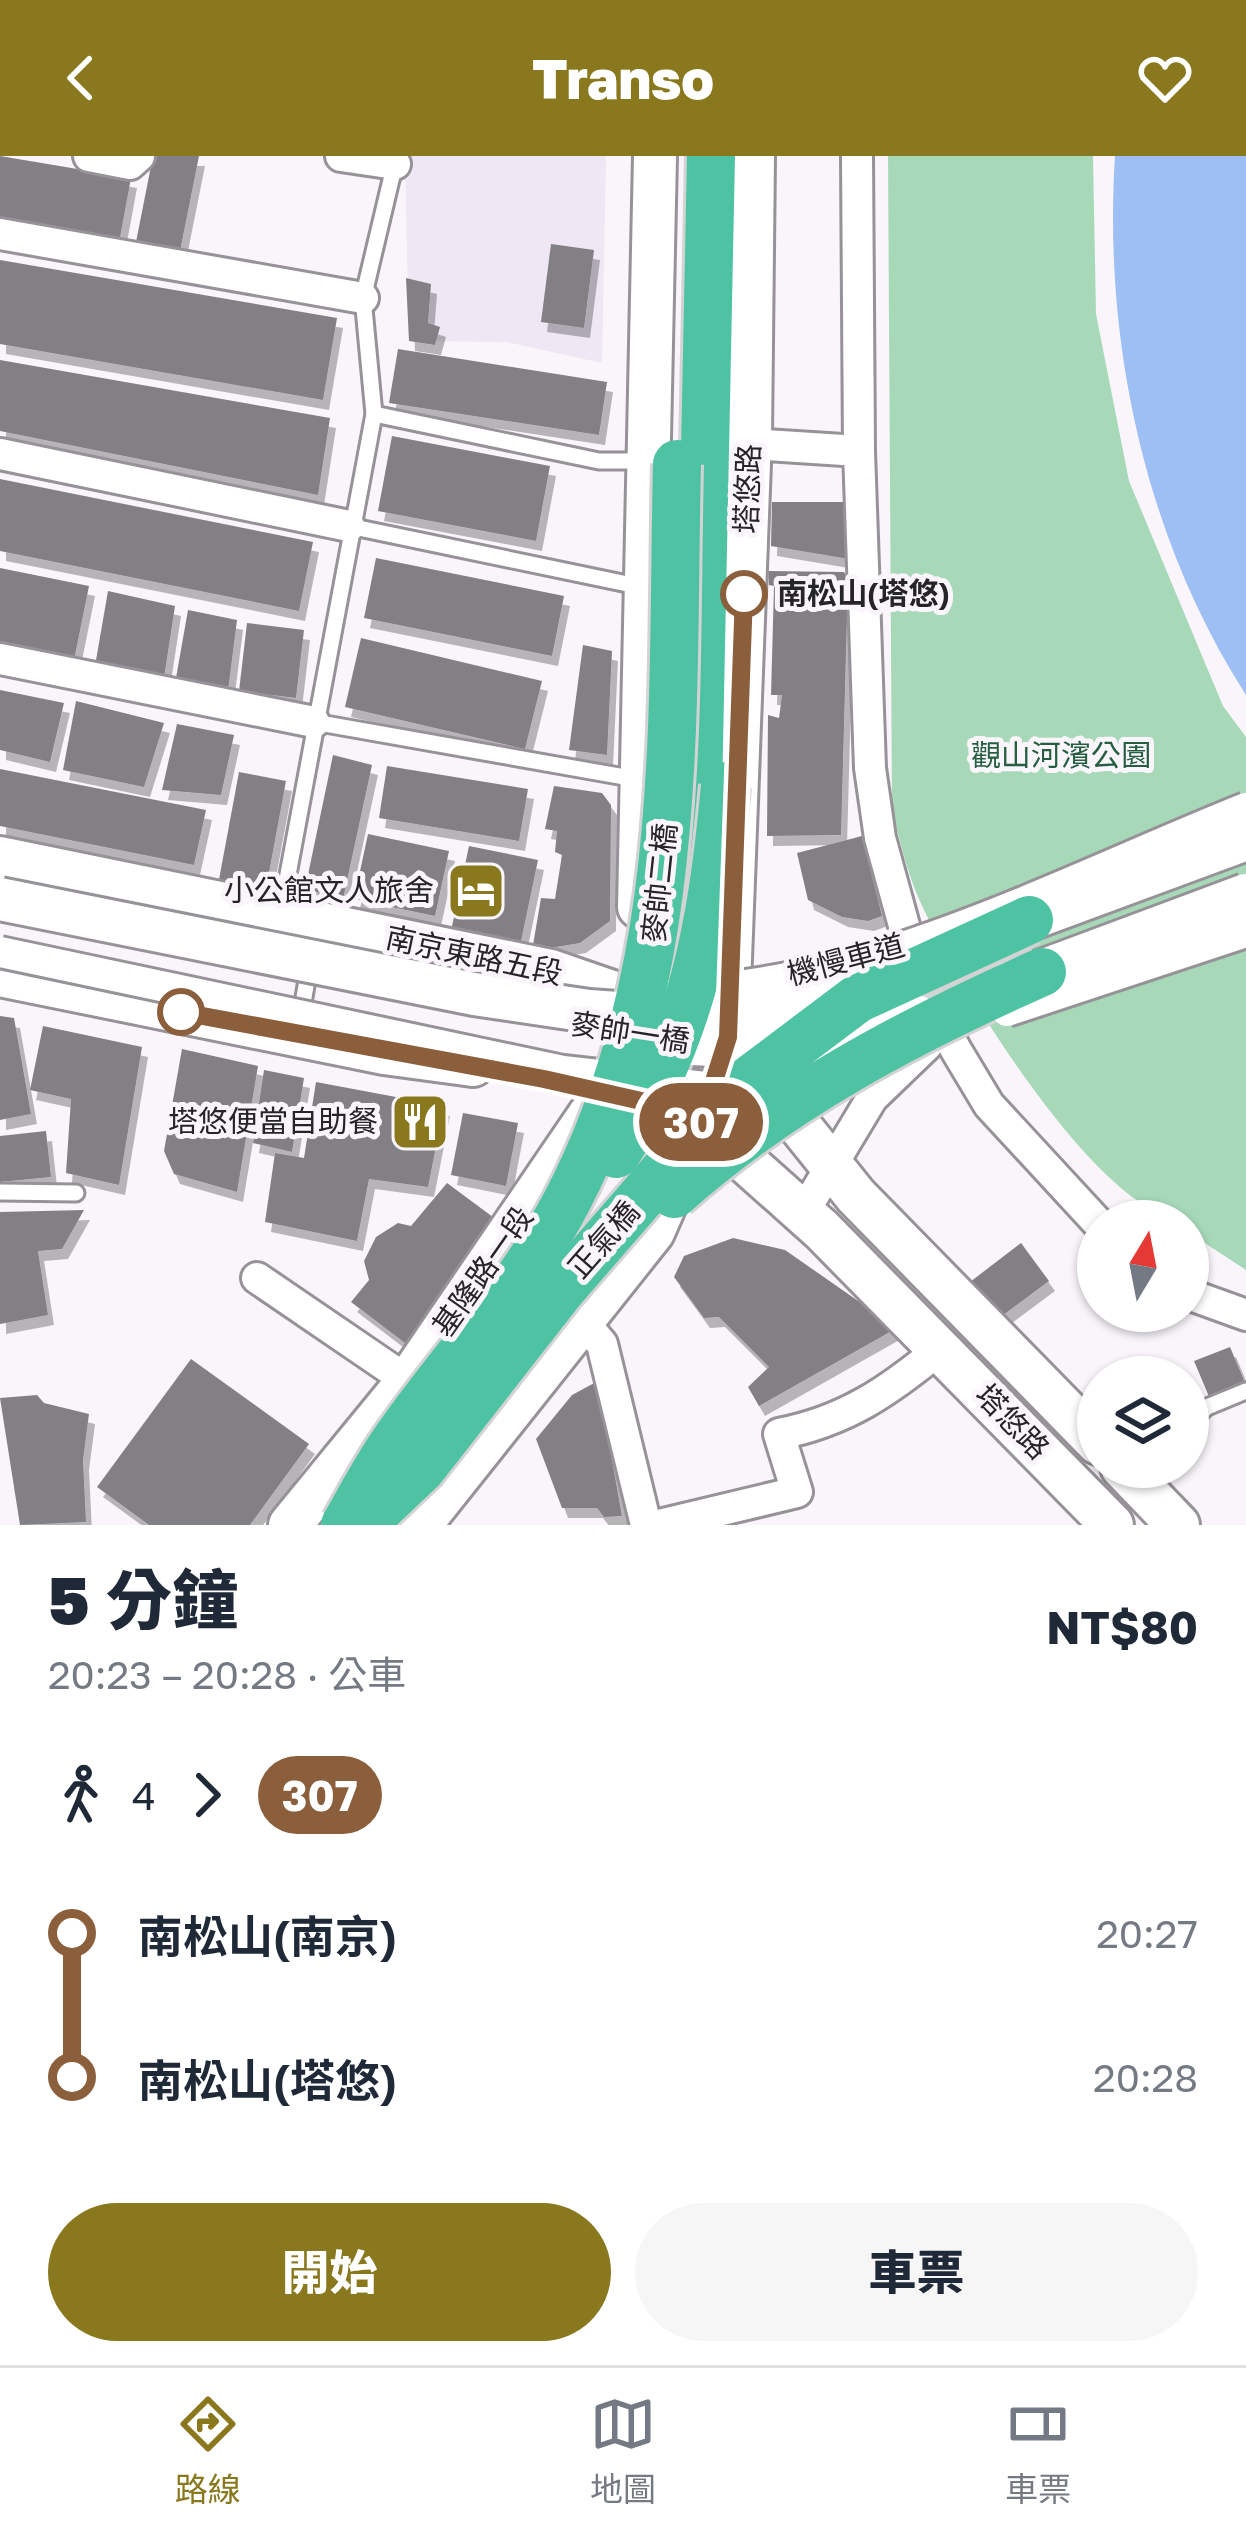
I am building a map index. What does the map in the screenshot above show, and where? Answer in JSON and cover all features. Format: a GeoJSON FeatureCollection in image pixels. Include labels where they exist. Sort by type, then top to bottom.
{"type":"FeatureCollection","features":[{"type":"Feature","properties":{"kind":"highway","name":"麥帥二橋"},"geometry":{"type":"LineString","coordinates":[[358,1521],[391,1446],[498,1310],[565,1205],[607,1116],[637,1028],[660,917],[668,819],[684,156]]}},
{"type":"Feature","properties":{"kind":"highway"},"geometry":{"type":"LineString","coordinates":[[711,156],[695,924],[728,1037]]}},
{"type":"Feature","properties":{"kind":"highway","name":"麥帥二橋"},"geometry":{"type":"LineString","coordinates":[[358,1521],[387,1456],[580,1210],[635,1125],[675,1047],[700,976],[725,786],[735,156]]}},
{"type":"Feature","properties":{"kind":"highway","name":"麥帥一橋"},"geometry":{"type":"LineString","coordinates":[[1029,920],[1246,838]]}},
{"type":"Feature","properties":{"kind":"highway","name":"麥帥一橋"},"geometry":{"type":"LineString","coordinates":[[1042,972],[1246,896]]}},
{"type":"Feature","properties":{"kind":"highway","name":"正氣橋"},"geometry":{"type":"LineString","coordinates":[[358,1521],[422,1468],[561,1290],[732,1093],[857,999],[1029,920]]}},
{"type":"Feature","properties":{"kind":"highway","name":"正氣橋"},"geometry":{"type":"LineString","coordinates":[[358,1521],[414,1476],[532,1333],[620,1242],[708,1163],[821,1082],[930,1022],[1042,972]]}},
{"type":"Feature","properties":{"kind":"main road"},"geometry":{"type":"LineString","coordinates":[[641,999],[641,779],[655,156]]}},
{"type":"Feature","properties":{"kind":"main road","name":"塔悠路"},"geometry":{"type":"LineString","coordinates":[[701,1122],[728,1037],[750,444],[753,156]]}},
{"type":"Feature","properties":{"kind":"main road","name":"麥帥一橋"},"geometry":{"type":"LineString","coordinates":[[0,903],[474,994],[589,1011],[688,1018],[770,1006],[862,982],[1246,838]]}},
{"type":"Feature","properties":{"kind":"main road","name":"南京東路五段"},"geometry":{"type":"LineString","coordinates":[[0,858],[551,971],[641,999],[728,1037]]}},
{"type":"Feature","properties":{"kind":"main road","name":"麥帥一橋"},"geometry":{"type":"LineString","coordinates":[[0,903],[581,1026],[684,1043],[778,1046],[850,1037],[928,1014],[1246,896]]}},
{"type":"Feature","properties":{"kind":"main road"},"geometry":{"type":"LineString","coordinates":[[0,975],[604,1092]]}},
{"type":"Feature","properties":{"kind":"main road","name":"基隆路一段"},"geometry":{"type":"LineString","coordinates":[[290,1525],[408,1381],[604,1092],[641,999]]}},
{"type":"Feature","properties":{"kind":"main road","name":"塔悠路"},"geometry":{"type":"LineString","coordinates":[[728,1037],[831,1164],[1077,1421]]}},
{"type":"Feature","properties":{"kind":"main road","name":"塔悠路"},"geometry":{"type":"LineString","coordinates":[[604,1092],[701,1122],[803,1213],[1112,1525]]}},
{"type":"Feature","properties":{"kind":"main road"},"geometry":{"type":"LineString","coordinates":[[358,1521],[614,1210],[701,1122]]}},
{"type":"Feature","properties":{"kind":"main road"},"geometry":{"type":"LineString","coordinates":[[420,1525],[653,1232],[701,1122]]}},
{"type":"Feature","properties":{"kind":"main road"},"geometry":{"type":"LineString","coordinates":[[1148,1488],[1178,1525]]}},
{"type":"Feature","properties":{"kind":"street"},"geometry":{"type":"LineString","coordinates":[[89,156],[134,159]]}},
{"type":"Feature","properties":{"kind":"street"},"geometry":{"type":"LineString","coordinates":[[341,156],[395,160]]}},
{"type":"Feature","properties":{"kind":"street"},"geometry":{"type":"LineString","coordinates":[[857,156],[859,451],[870,768],[880,838],[920,984],[947,1034],[989,1106],[1077,1200]]}},
{"type":"Feature","properties":{"kind":"street"},"geometry":{"type":"LineString","coordinates":[[0,234],[363,298]]}},
{"type":"Feature","properties":{"kind":"street"},"geometry":{"type":"LineString","coordinates":[[750,444],[859,451]]}},
{"type":"Feature","properties":{"kind":"street"},"geometry":{"type":"LineString","coordinates":[[0,454],[349,526]]}},
{"type":"Feature","properties":{"kind":"street"},"geometry":{"type":"LineString","coordinates":[[0,659],[314,722]]}},
{"type":"Feature","properties":{"kind":"street","name":"機慢車道"},"geometry":{"type":"LineString","coordinates":[[0,879],[519,984],[608,993],[735,989],[888,952],[1246,808]]}},
{"type":"Feature","properties":{"kind":"street"},"geometry":{"type":"LineString","coordinates":[[0,952],[563,1071],[714,1088],[818,1076],[1246,932]]}},
{"type":"Feature","properties":{"kind":"street"},"geometry":{"type":"LineString","coordinates":[[803,1213],[872,1098],[913,1053],[947,1034]]}},
{"type":"Feature","properties":{"kind":"street"},"geometry":{"type":"LineString","coordinates":[[257,1278],[408,1381]]}},
{"type":"Feature","properties":{"kind":"street"},"geometry":{"type":"LineString","coordinates":[[1209,1302],[1246,1316]]}},
{"type":"Feature","properties":{"kind":"street"},"geometry":{"type":"LineString","coordinates":[[584,1323],[602,1344],[646,1525]]}},
{"type":"Feature","properties":{"kind":"street"},"geometry":{"type":"LineString","coordinates":[[658,1525],[797,1492],[779,1435],[829,1424],[865,1407],[940,1348]]}},
{"type":"Feature","properties":{"kind":"lane"},"geometry":{"type":"LineString","coordinates":[[298,1036],[299,918],[314,722],[374,414],[363,298],[395,160]]}},
{"type":"Feature","properties":{"kind":"lane"},"geometry":{"type":"LineString","coordinates":[[374,414],[599,460],[648,461]]}},
{"type":"Feature","properties":{"kind":"lane"},"geometry":{"type":"LineString","coordinates":[[349,526],[645,588]]}},
{"type":"Feature","properties":{"kind":"lane"},"geometry":{"type":"LineString","coordinates":[[314,722],[641,779]]}},
{"type":"Feature","properties":{"kind":"lane"},"geometry":{"type":"LineString","coordinates":[[0,1192],[76,1192]]}},
{"type":"Feature","properties":{"kind":"lane"},"geometry":{"type":"LineString","coordinates":[[1209,1405],[1246,1391]]}},
{"type":"Feature","properties":{"kind":"shaded area"},"geometry":{"type":"Polygon","coordinates":[[[405,156],[606,156],[602,363],[507,342],[409,341],[405,156]]]}},
{"type":"Feature","properties":{"kind":"green space","name":"觀山河濱公園"},"geometry":{"type":"Polygon","coordinates":[[[888,156],[1093,156],[1096,314],[1129,481],[1223,706],[1246,737],[1246,1270],[1209,1246],[1209,1200],[1139,1200],[1113,1181],[1073,1139],[1033,1088],[936,935],[907,867],[892,812],[888,156]]]}},
{"type":"Feature","properties":{"kind":"water"},"geometry":{"type":"Polygon","coordinates":[[[1115,156],[1246,156],[1246,695],[1181,571],[1138,436],[1116,297],[1115,156]]]}},
{"type":"Feature","properties":{"kind":"building"},"geometry":{"type":"Polygon","coordinates":[[[0,156],[131,178],[119,243],[0,221],[0,156]]]}},
{"type":"Feature","properties":{"kind":"building"},"geometry":{"type":"Polygon","coordinates":[[[153,156],[199,156],[180,251],[136,242],[153,156]]]}},
{"type":"Feature","properties":{"kind":"building"},"geometry":{"type":"Polygon","coordinates":[[[551,244],[594,250],[584,328],[541,322],[551,244]]]}},
{"type":"Feature","properties":{"kind":"building"},"geometry":{"type":"Polygon","coordinates":[[[0,260],[337,318],[323,400],[0,344],[0,260]]]}},
{"type":"Feature","properties":{"kind":"building"},"geometry":{"type":"Polygon","coordinates":[[[406,278],[431,284],[428,323],[440,327],[435,345],[409,341],[406,278]]]}},
{"type":"Feature","properties":{"kind":"building"},"geometry":{"type":"Polygon","coordinates":[[[398,349],[607,382],[599,435],[389,403],[398,349]]]}},
{"type":"Feature","properties":{"kind":"building"},"geometry":{"type":"Polygon","coordinates":[[[0,360],[330,418],[318,495],[0,431],[0,360]]]}},
{"type":"Feature","properties":{"kind":"building"},"geometry":{"type":"Polygon","coordinates":[[[392,436],[550,466],[536,541],[378,511],[392,436]]]}},
{"type":"Feature","properties":{"kind":"building"},"geometry":{"type":"Polygon","coordinates":[[[0,479],[313,542],[299,611],[0,551],[0,479]]]}},
{"type":"Feature","properties":{"kind":"building"},"geometry":{"type":"Polygon","coordinates":[[[772,502],[852,502],[855,560],[771,546],[772,502]]]}},
{"type":"Feature","properties":{"kind":"building"},"geometry":{"type":"Polygon","coordinates":[[[376,558],[564,596],[552,656],[364,618],[376,558]]]}},
{"type":"Feature","properties":{"kind":"building"},"geometry":{"type":"Polygon","coordinates":[[[0,568],[89,586],[73,665],[0,650],[0,568]]]}},
{"type":"Feature","properties":{"kind":"building"},"geometry":{"type":"Polygon","coordinates":[[[768,571],[844,572],[848,579],[841,835],[767,836],[768,715],[779,718],[782,695],[771,695],[774,586],[769,585],[768,571]]]}},
{"type":"Feature","properties":{"kind":"building"},"geometry":{"type":"Polygon","coordinates":[[[108,591],[175,606],[164,678],[95,666],[108,591]]]}},
{"type":"Feature","properties":{"kind":"building"},"geometry":{"type":"Polygon","coordinates":[[[188,610],[237,620],[228,691],[176,678],[188,610]]]}},
{"type":"Feature","properties":{"kind":"building"},"geometry":{"type":"Polygon","coordinates":[[[247,623],[304,630],[296,698],[239,691],[247,623]]]}},
{"type":"Feature","properties":{"kind":"building"},"geometry":{"type":"Polygon","coordinates":[[[361,638],[542,681],[525,749],[345,707],[361,638]]]}},
{"type":"Feature","properties":{"kind":"building"},"geometry":{"type":"Polygon","coordinates":[[[583,645],[612,651],[607,755],[569,750],[583,645]]]}},
{"type":"Feature","properties":{"kind":"building"},"geometry":{"type":"Polygon","coordinates":[[[0,690],[64,703],[50,762],[0,750],[0,690]]]}},
{"type":"Feature","properties":{"kind":"building"},"geometry":{"type":"Polygon","coordinates":[[[76,701],[164,723],[144,787],[63,770],[76,701]]]}},
{"type":"Feature","properties":{"kind":"building"},"geometry":{"type":"Polygon","coordinates":[[[177,724],[234,735],[221,795],[162,790],[177,724]]]}},
{"type":"Feature","properties":{"kind":"building"},"geometry":{"type":"Polygon","coordinates":[[[333,755],[372,765],[343,899],[305,889],[333,755]]]}},
{"type":"Feature","properties":{"kind":"building"},"geometry":{"type":"Polygon","coordinates":[[[387,766],[528,789],[519,841],[379,818],[387,766]]]}},
{"type":"Feature","properties":{"kind":"building"},"geometry":{"type":"Polygon","coordinates":[[[0,769],[206,810],[194,865],[0,826],[0,769]]]}},
{"type":"Feature","properties":{"kind":"building"},"geometry":{"type":"Polygon","coordinates":[[[239,772],[286,781],[265,894],[218,885],[239,772]]]}},
{"type":"Feature","properties":{"kind":"building"},"geometry":{"type":"Polygon","coordinates":[[[554,786],[602,793],[611,805],[610,921],[580,943],[532,951],[541,898],[555,899],[562,855],[555,852],[557,831],[545,829],[554,786]]]}},
{"type":"Feature","properties":{"kind":"building"},"geometry":{"type":"Polygon","coordinates":[[[368,834],[449,851],[435,916],[354,899],[368,834]]]}},
{"type":"Feature","properties":{"kind":"building"},"geometry":{"type":"Polygon","coordinates":[[[862,836],[882,916],[868,921],[842,917],[808,900],[797,853],[862,836]]]}},
{"type":"Feature","properties":{"kind":"building"},"geometry":{"type":"Polygon","coordinates":[[[469,846],[538,860],[520,946],[451,931],[469,846]]]}},
{"type":"Feature","properties":{"kind":"building"},"geometry":{"type":"Polygon","coordinates":[[[0,1016],[14,1018],[31,1114],[0,1120],[0,1016]]]}},
{"type":"Feature","properties":{"kind":"building"},"geometry":{"type":"Polygon","coordinates":[[[43,1026],[142,1047],[119,1185],[66,1173],[71,1099],[30,1090],[43,1026]]]}},
{"type":"Feature","properties":{"kind":"building"},"geometry":{"type":"Polygon","coordinates":[[[182,1049],[258,1066],[237,1192],[174,1174],[164,1151],[182,1049]]]}},
{"type":"Feature","properties":{"kind":"building"},"geometry":{"type":"Polygon","coordinates":[[[264,1070],[304,1078],[292,1152],[253,1143],[264,1070]]]}},
{"type":"Feature","properties":{"kind":"building"},"geometry":{"type":"Polygon","coordinates":[[[316,1082],[444,1106],[428,1187],[369,1179],[357,1241],[265,1222],[275,1153],[304,1158],[316,1082]]]}},
{"type":"Feature","properties":{"kind":"building"},"geometry":{"type":"Polygon","coordinates":[[[463,1113],[518,1123],[506,1186],[451,1175],[463,1113]]]}},
{"type":"Feature","properties":{"kind":"building"},"geometry":{"type":"Polygon","coordinates":[[[46,1131],[51,1177],[0,1182],[0,1136],[46,1131]]]}},
{"type":"Feature","properties":{"kind":"building"},"geometry":{"type":"Polygon","coordinates":[[[447,1183],[501,1223],[405,1343],[351,1302],[369,1280],[364,1261],[376,1237],[398,1223],[411,1226],[447,1183]]]}},
{"type":"Feature","properties":{"kind":"building"},"geometry":{"type":"Polygon","coordinates":[[[84,1210],[62,1249],[38,1251],[48,1315],[0,1324],[0,1212],[84,1210]]]}},
{"type":"Feature","properties":{"kind":"building"},"geometry":{"type":"Polygon","coordinates":[[[733,1238],[785,1250],[897,1328],[759,1406],[748,1387],[769,1367],[719,1317],[704,1318],[674,1277],[684,1256],[733,1238]]]}},
{"type":"Feature","properties":{"kind":"building"},"geometry":{"type":"Polygon","coordinates":[[[1021,1243],[1049,1281],[998,1319],[970,1282],[1021,1243]]]}},
{"type":"Feature","properties":{"kind":"building"},"geometry":{"type":"Polygon","coordinates":[[[1230,1347],[1246,1385],[1210,1399],[1207,1356],[1230,1347]]]}},
{"type":"Feature","properties":{"kind":"building"},"geometry":{"type":"Polygon","coordinates":[[[191,1359],[309,1444],[250,1525],[149,1525],[97,1487],[191,1359]]]}},
{"type":"Feature","properties":{"kind":"building"},"geometry":{"type":"Polygon","coordinates":[[[598,1381],[622,1516],[604,1517],[597,1508],[562,1508],[536,1439],[572,1395],[598,1381]]]}},
{"type":"Feature","properties":{"kind":"building"},"geometry":{"type":"Polygon","coordinates":[[[37,1395],[44,1403],[89,1414],[83,1460],[86,1522],[20,1525],[0,1398],[37,1395]]]}},
{"type":"Feature","properties":{"kind":"bus line","name":"307"},"geometry":{"type":"LineString","coordinates":[[181,1012],[544,1079],[650,1103],[701,1122],[728,1037],[744,594]]}},
{"type":"Feature","properties":{"kind":"place","name":"南松山(塔悠)"},"geometry":{"type":"Point","coordinates":[744,594]}},
{"type":"Feature","properties":{"kind":"place","name":"小公館文人旅舍"},"geometry":{"type":"Point","coordinates":[476,891]}},
{"type":"Feature","properties":{"kind":"place","name":"塔悠便當自助餐"},"geometry":{"type":"Point","coordinates":[420,1122]}}]}
